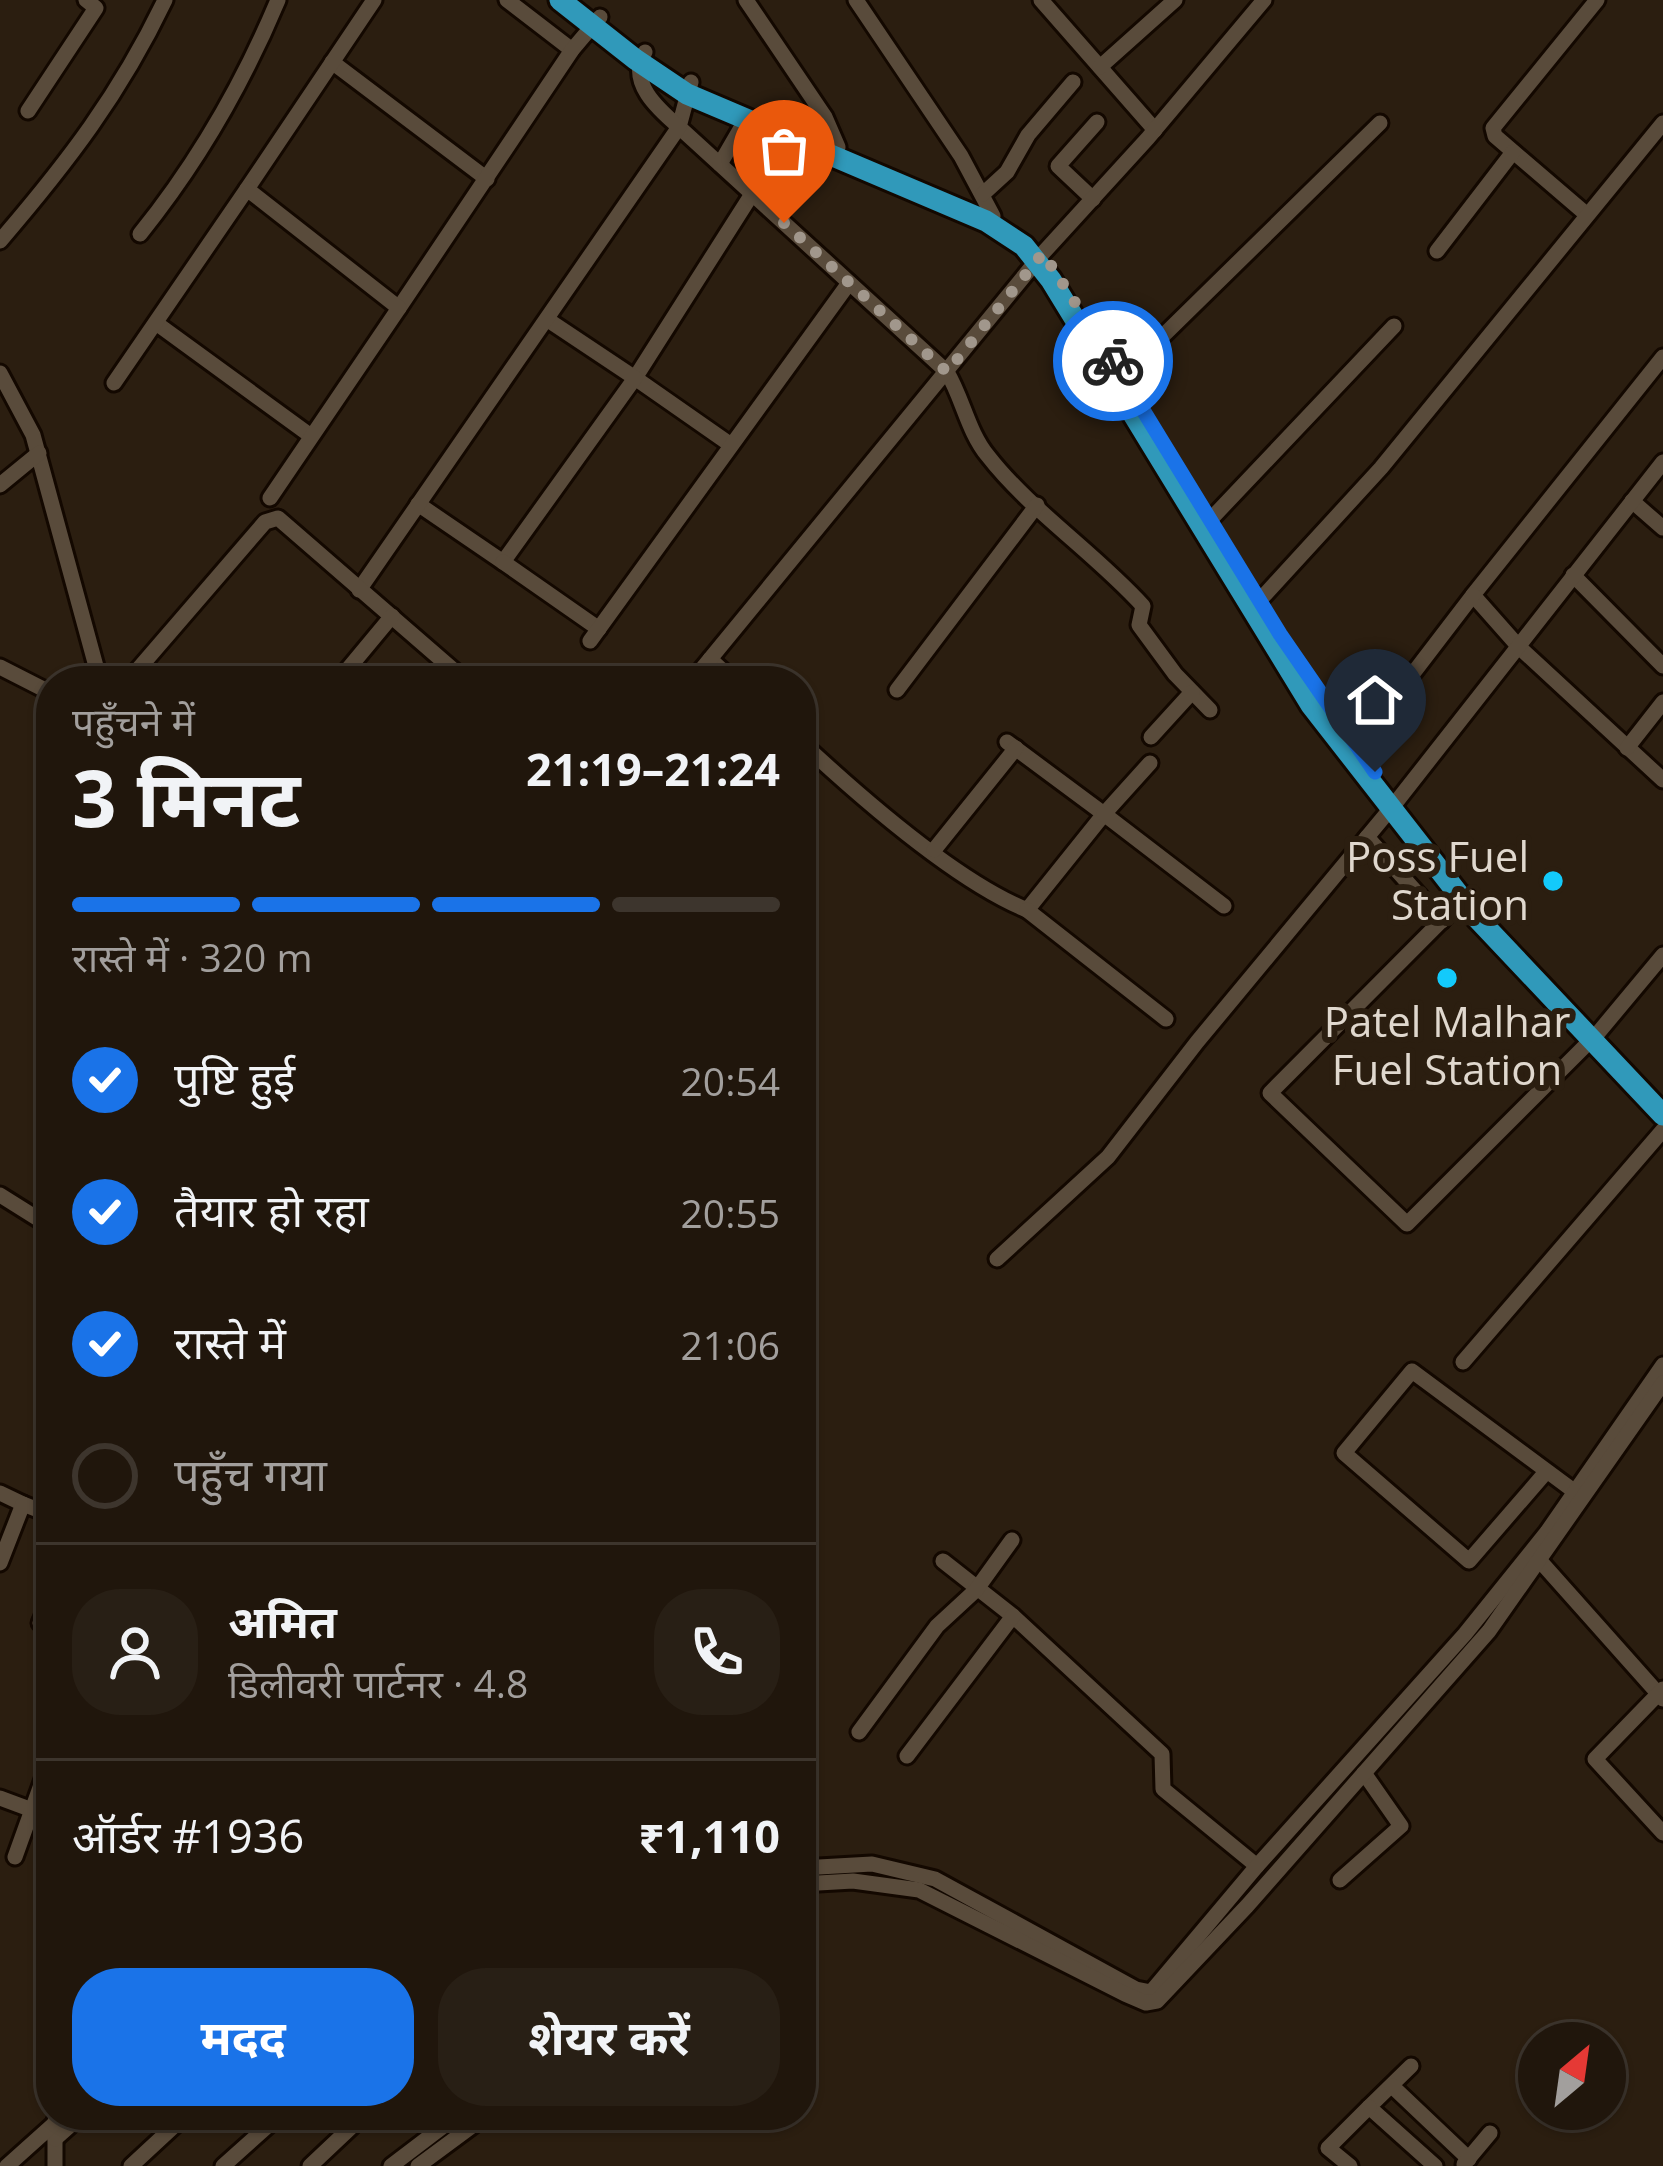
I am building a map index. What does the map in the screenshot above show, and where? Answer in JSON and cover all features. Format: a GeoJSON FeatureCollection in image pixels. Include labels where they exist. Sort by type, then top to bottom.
{"type":"FeatureCollection","features":[{"type":"Feature","properties":{"kind":"highway"},"geometry":{"type":"LineString","coordinates":[[560,0],[745,121],[986,221],[1041,257]]}},
{"type":"Feature","properties":{"kind":"highway"},"geometry":{"type":"LineString","coordinates":[[577,0],[596,21]]}},
{"type":"Feature","properties":{"kind":"highway"},"geometry":{"type":"LineString","coordinates":[[689,88],[838,147],[993,216],[1029,238],[1272,632],[1311,705],[1466,897],[1663,1115]]}},
{"type":"Feature","properties":{"kind":"highway"},"geometry":{"type":"LineString","coordinates":[[1082,321],[1122,376],[1260,600],[1272,632],[1393,806]]}},
{"type":"Feature","properties":{"kind":"highway"},"geometry":{"type":"LineString","coordinates":[[1595,1036],[1663,1101]]}},
{"type":"Feature","properties":{"kind":"street"},"geometry":{"type":"LineString","coordinates":[[28,111],[96,8],[86,0]]}},
{"type":"Feature","properties":{"kind":"street"},"geometry":{"type":"LineString","coordinates":[[0,241],[101,116],[165,0]]}},
{"type":"Feature","properties":{"kind":"street"},"geometry":{"type":"LineString","coordinates":[[140,234],[216,129],[278,0]]}},
{"type":"Feature","properties":{"kind":"street"},"geometry":{"type":"LineString","coordinates":[[114,383],[374,0]]}},
{"type":"Feature","properties":{"kind":"street"},"geometry":{"type":"LineString","coordinates":[[507,0],[572,50]]}},
{"type":"Feature","properties":{"kind":"street"},"geometry":{"type":"LineString","coordinates":[[746,0],[825,117],[838,147]]}},
{"type":"Feature","properties":{"kind":"street"},"geometry":{"type":"LineString","coordinates":[[856,0],[993,216]]}},
{"type":"Feature","properties":{"kind":"street"},"geometry":{"type":"LineString","coordinates":[[1100,67],[1175,0]]}},
{"type":"Feature","properties":{"kind":"street"},"geometry":{"type":"LineString","coordinates":[[704,666],[1041,257],[1264,0]]}},
{"type":"Feature","properties":{"kind":"street"},"geometry":{"type":"LineString","coordinates":[[1586,214],[1495,136],[1493,125],[1597,0]]}},
{"type":"Feature","properties":{"kind":"street"},"geometry":{"type":"LineString","coordinates":[[1045,1],[1155,130]]}},
{"type":"Feature","properties":{"kind":"street"},"geometry":{"type":"LineString","coordinates":[[270,498],[596,21]]}},
{"type":"Feature","properties":{"kind":"street"},"geometry":{"type":"LineString","coordinates":[[642,57],[650,102],[947,372],[986,455],[1104,563],[1143,606],[1139,626],[1210,710]]}},
{"type":"Feature","properties":{"kind":"street"},"geometry":{"type":"LineString","coordinates":[[332,62],[488,179]]}},
{"type":"Feature","properties":{"kind":"street"},"geometry":{"type":"LineString","coordinates":[[983,194],[1007,172],[1028,135],[1073,82]]}},
{"type":"Feature","properties":{"kind":"street"},"geometry":{"type":"LineString","coordinates":[[359,590],[679,127],[689,88]]}},
{"type":"Feature","properties":{"kind":"street"},"geometry":{"type":"LineString","coordinates":[[720,164],[745,121]]}},
{"type":"Feature","properties":{"kind":"street"},"geometry":{"type":"LineString","coordinates":[[1093,199],[1058,166],[1096,122]]}},
{"type":"Feature","properties":{"kind":"street"},"geometry":{"type":"LineString","coordinates":[[1122,376],[1380,123]]}},
{"type":"Feature","properties":{"kind":"street"},"geometry":{"type":"LineString","coordinates":[[1260,600],[1381,468],[1663,123]]}},
{"type":"Feature","properties":{"kind":"street"},"geometry":{"type":"LineString","coordinates":[[1437,251],[1514,152]]}},
{"type":"Feature","properties":{"kind":"street"},"geometry":{"type":"LineString","coordinates":[[247,189],[399,308]]}},
{"type":"Feature","properties":{"kind":"street"},"geometry":{"type":"LineString","coordinates":[[503,562],[635,378],[752,194]]}},
{"type":"Feature","properties":{"kind":"street"},"geometry":{"type":"LineString","coordinates":[[418,504],[503,562],[594,635],[849,283]]}},
{"type":"Feature","properties":{"kind":"street"},"geometry":{"type":"LineString","coordinates":[[548,320],[731,445]]}},
{"type":"Feature","properties":{"kind":"street"},"geometry":{"type":"LineString","coordinates":[[156,323],[311,436]]}},
{"type":"Feature","properties":{"kind":"street"},"geometry":{"type":"LineString","coordinates":[[1210,520],[1394,326]]}},
{"type":"Feature","properties":{"kind":"street"},"geometry":{"type":"LineString","coordinates":[[1352,742],[1408,680],[1663,357]]}},
{"type":"Feature","properties":{"kind":"street"},"geometry":{"type":"LineString","coordinates":[[1651,373],[1663,386]]}},
{"type":"Feature","properties":{"kind":"street"},"geometry":{"type":"LineString","coordinates":[[0,374],[38,453],[96,666]]}},
{"type":"Feature","properties":{"kind":"street"},"geometry":{"type":"LineString","coordinates":[[0,485],[38,453]]}},
{"type":"Feature","properties":{"kind":"street"},"geometry":{"type":"LineString","coordinates":[[997,1259],[1108,1157],[1393,806],[1663,462]]}},
{"type":"Feature","properties":{"kind":"street"},"geometry":{"type":"LineString","coordinates":[[1632,501],[1663,528]]}},
{"type":"Feature","properties":{"kind":"street"},"geometry":{"type":"LineString","coordinates":[[897,690],[1037,505]]}},
{"type":"Feature","properties":{"kind":"street"},"geometry":{"type":"LineString","coordinates":[[141,666],[266,522],[278,518],[449,666]]}},
{"type":"Feature","properties":{"kind":"street"},"geometry":{"type":"LineString","coordinates":[[1573,574],[1663,666]]}},
{"type":"Feature","properties":{"kind":"street"},"geometry":{"type":"LineString","coordinates":[[1473,596],[1519,647],[1663,780]]}},
{"type":"Feature","properties":{"kind":"street"},"geometry":{"type":"LineString","coordinates":[[350,666],[392,616]]}},
{"type":"Feature","properties":{"kind":"street"},"geometry":{"type":"LineString","coordinates":[[710,659],[718,666]]}},
{"type":"Feature","properties":{"kind":"street"},"geometry":{"type":"LineString","coordinates":[[0,667],[36,685]]}},
{"type":"Feature","properties":{"kind":"street"},"geometry":{"type":"LineString","coordinates":[[1151,736],[1192,692]]}},
{"type":"Feature","properties":{"kind":"street"},"geometry":{"type":"LineString","coordinates":[[1627,748],[1663,703]]}},
{"type":"Feature","properties":{"kind":"street"},"geometry":{"type":"LineString","coordinates":[[934,850],[1012,745],[1224,906]]}},
{"type":"Feature","properties":{"kind":"street"},"geometry":{"type":"LineString","coordinates":[[816,756],[855,792],[1006,901],[1027,910],[1166,1019]]}},
{"type":"Feature","properties":{"kind":"street"},"geometry":{"type":"LineString","coordinates":[[1027,910],[1150,764]]}},
{"type":"Feature","properties":{"kind":"street"},"geometry":{"type":"LineString","coordinates":[[1367,837],[1442,922]]}},
{"type":"Feature","properties":{"kind":"street"},"geometry":{"type":"LineString","coordinates":[[1466,897],[1270,1093],[1407,1224],[1595,1036],[1663,955]]}},
{"type":"Feature","properties":{"kind":"street"},"geometry":{"type":"LineString","coordinates":[[1463,1362],[1663,1130]]}},
{"type":"Feature","properties":{"kind":"street"},"geometry":{"type":"LineString","coordinates":[[0,1195],[36,1218]]}},
{"type":"Feature","properties":{"kind":"street"},"geometry":{"type":"LineString","coordinates":[[816,1883],[853,1881],[919,1890],[1146,2003],[1157,2001],[1490,1630],[1540,1562],[1663,1365]]}},
{"type":"Feature","properties":{"kind":"street"},"geometry":{"type":"LineString","coordinates":[[1546,1472],[1469,1561],[1343,1454],[1412,1371],[1580,1496]]}},
{"type":"Feature","properties":{"kind":"street"},"geometry":{"type":"LineString","coordinates":[[816,1867],[872,1864],[935,1879],[1136,1989],[1151,1992],[1257,1866],[1423,1684],[1580,1496],[1663,1383]]}},
{"type":"Feature","properties":{"kind":"street"},"geometry":{"type":"LineString","coordinates":[[0,1493],[36,1509]]}},
{"type":"Feature","properties":{"kind":"street"},"geometry":{"type":"LineString","coordinates":[[0,1563],[23,1504]]}},
{"type":"Feature","properties":{"kind":"street"},"geometry":{"type":"LineString","coordinates":[[860,1732],[937,1626],[976,1590],[1012,1540]]}},
{"type":"Feature","properties":{"kind":"street"},"geometry":{"type":"LineString","coordinates":[[943,1561],[1013,1616],[1162,1754],[1163,1789],[1257,1866]]}},
{"type":"Feature","properties":{"kind":"street"},"geometry":{"type":"LineString","coordinates":[[1540,1562],[1661,1694],[1595,1759],[1663,1833]]}},
{"type":"Feature","properties":{"kind":"street"},"geometry":{"type":"LineString","coordinates":[[907,1756],[1013,1616]]}},
{"type":"Feature","properties":{"kind":"street"},"geometry":{"type":"LineString","coordinates":[[1340,1880],[1401,1826],[1364,1773]]}},
{"type":"Feature","properties":{"kind":"street"},"geometry":{"type":"LineString","coordinates":[[0,1798],[36,1811]]}},
{"type":"Feature","properties":{"kind":"street"},"geometry":{"type":"LineString","coordinates":[[15,1857],[36,1798]]}},
{"type":"Feature","properties":{"kind":"street"},"geometry":{"type":"LineString","coordinates":[[1295,1824],[1309,1836]]}},
{"type":"Feature","properties":{"kind":"street"},"geometry":{"type":"LineString","coordinates":[[1350,2166],[1328,2147],[1411,2066]]}},
{"type":"Feature","properties":{"kind":"street"},"geometry":{"type":"LineString","coordinates":[[1392,2086],[1466,2162],[1490,2133]]}},
{"type":"Feature","properties":{"kind":"street"},"geometry":{"type":"LineString","coordinates":[[1370,2107],[1435,2166]]}},
{"type":"Feature","properties":{"kind":"street"},"geometry":{"type":"LineString","coordinates":[[7,2166],[51,2130]]}},
{"type":"Feature","properties":{"kind":"street"},"geometry":{"type":"LineString","coordinates":[[56,2130],[56,2166]]}},
{"type":"Feature","properties":{"kind":"street"},"geometry":{"type":"LineString","coordinates":[[131,2166],[170,2130]]}},
{"type":"Feature","properties":{"kind":"street"},"geometry":{"type":"LineString","coordinates":[[223,2166],[263,2130]]}},
{"type":"Feature","properties":{"kind":"street"},"geometry":{"type":"LineString","coordinates":[[341,2130],[344,2133]]}},
{"type":"Feature","properties":{"kind":"street"},"geometry":{"type":"LineString","coordinates":[[310,2166],[347,2130]]}},
{"type":"Feature","properties":{"kind":"street"},"geometry":{"type":"LineString","coordinates":[[391,2166],[438,2130]]}},
{"type":"Feature","properties":{"kind":"street"},"geometry":{"type":"LineString","coordinates":[[418,2166],[467,2130]]}},
{"type":"Feature","properties":{"kind":"way so far"},"geometry":{"type":"LineString","coordinates":[[784,223],[947,372],[1043,253],[1113,361]]}},
{"type":"Feature","properties":{"kind":"place","name":"Poss Fuel Station"},"geometry":{"type":"Point","coordinates":[1553,881]}},
{"type":"Feature","properties":{"kind":"place","name":"Patel Malhar Fuel Station"},"geometry":{"type":"Point","coordinates":[1447,978]}},
{"type":"Feature","properties":{"kind":"route"},"geometry":{"type":"LineString","coordinates":[[1113,361],[1280,634],[1375,772]]}}]}
